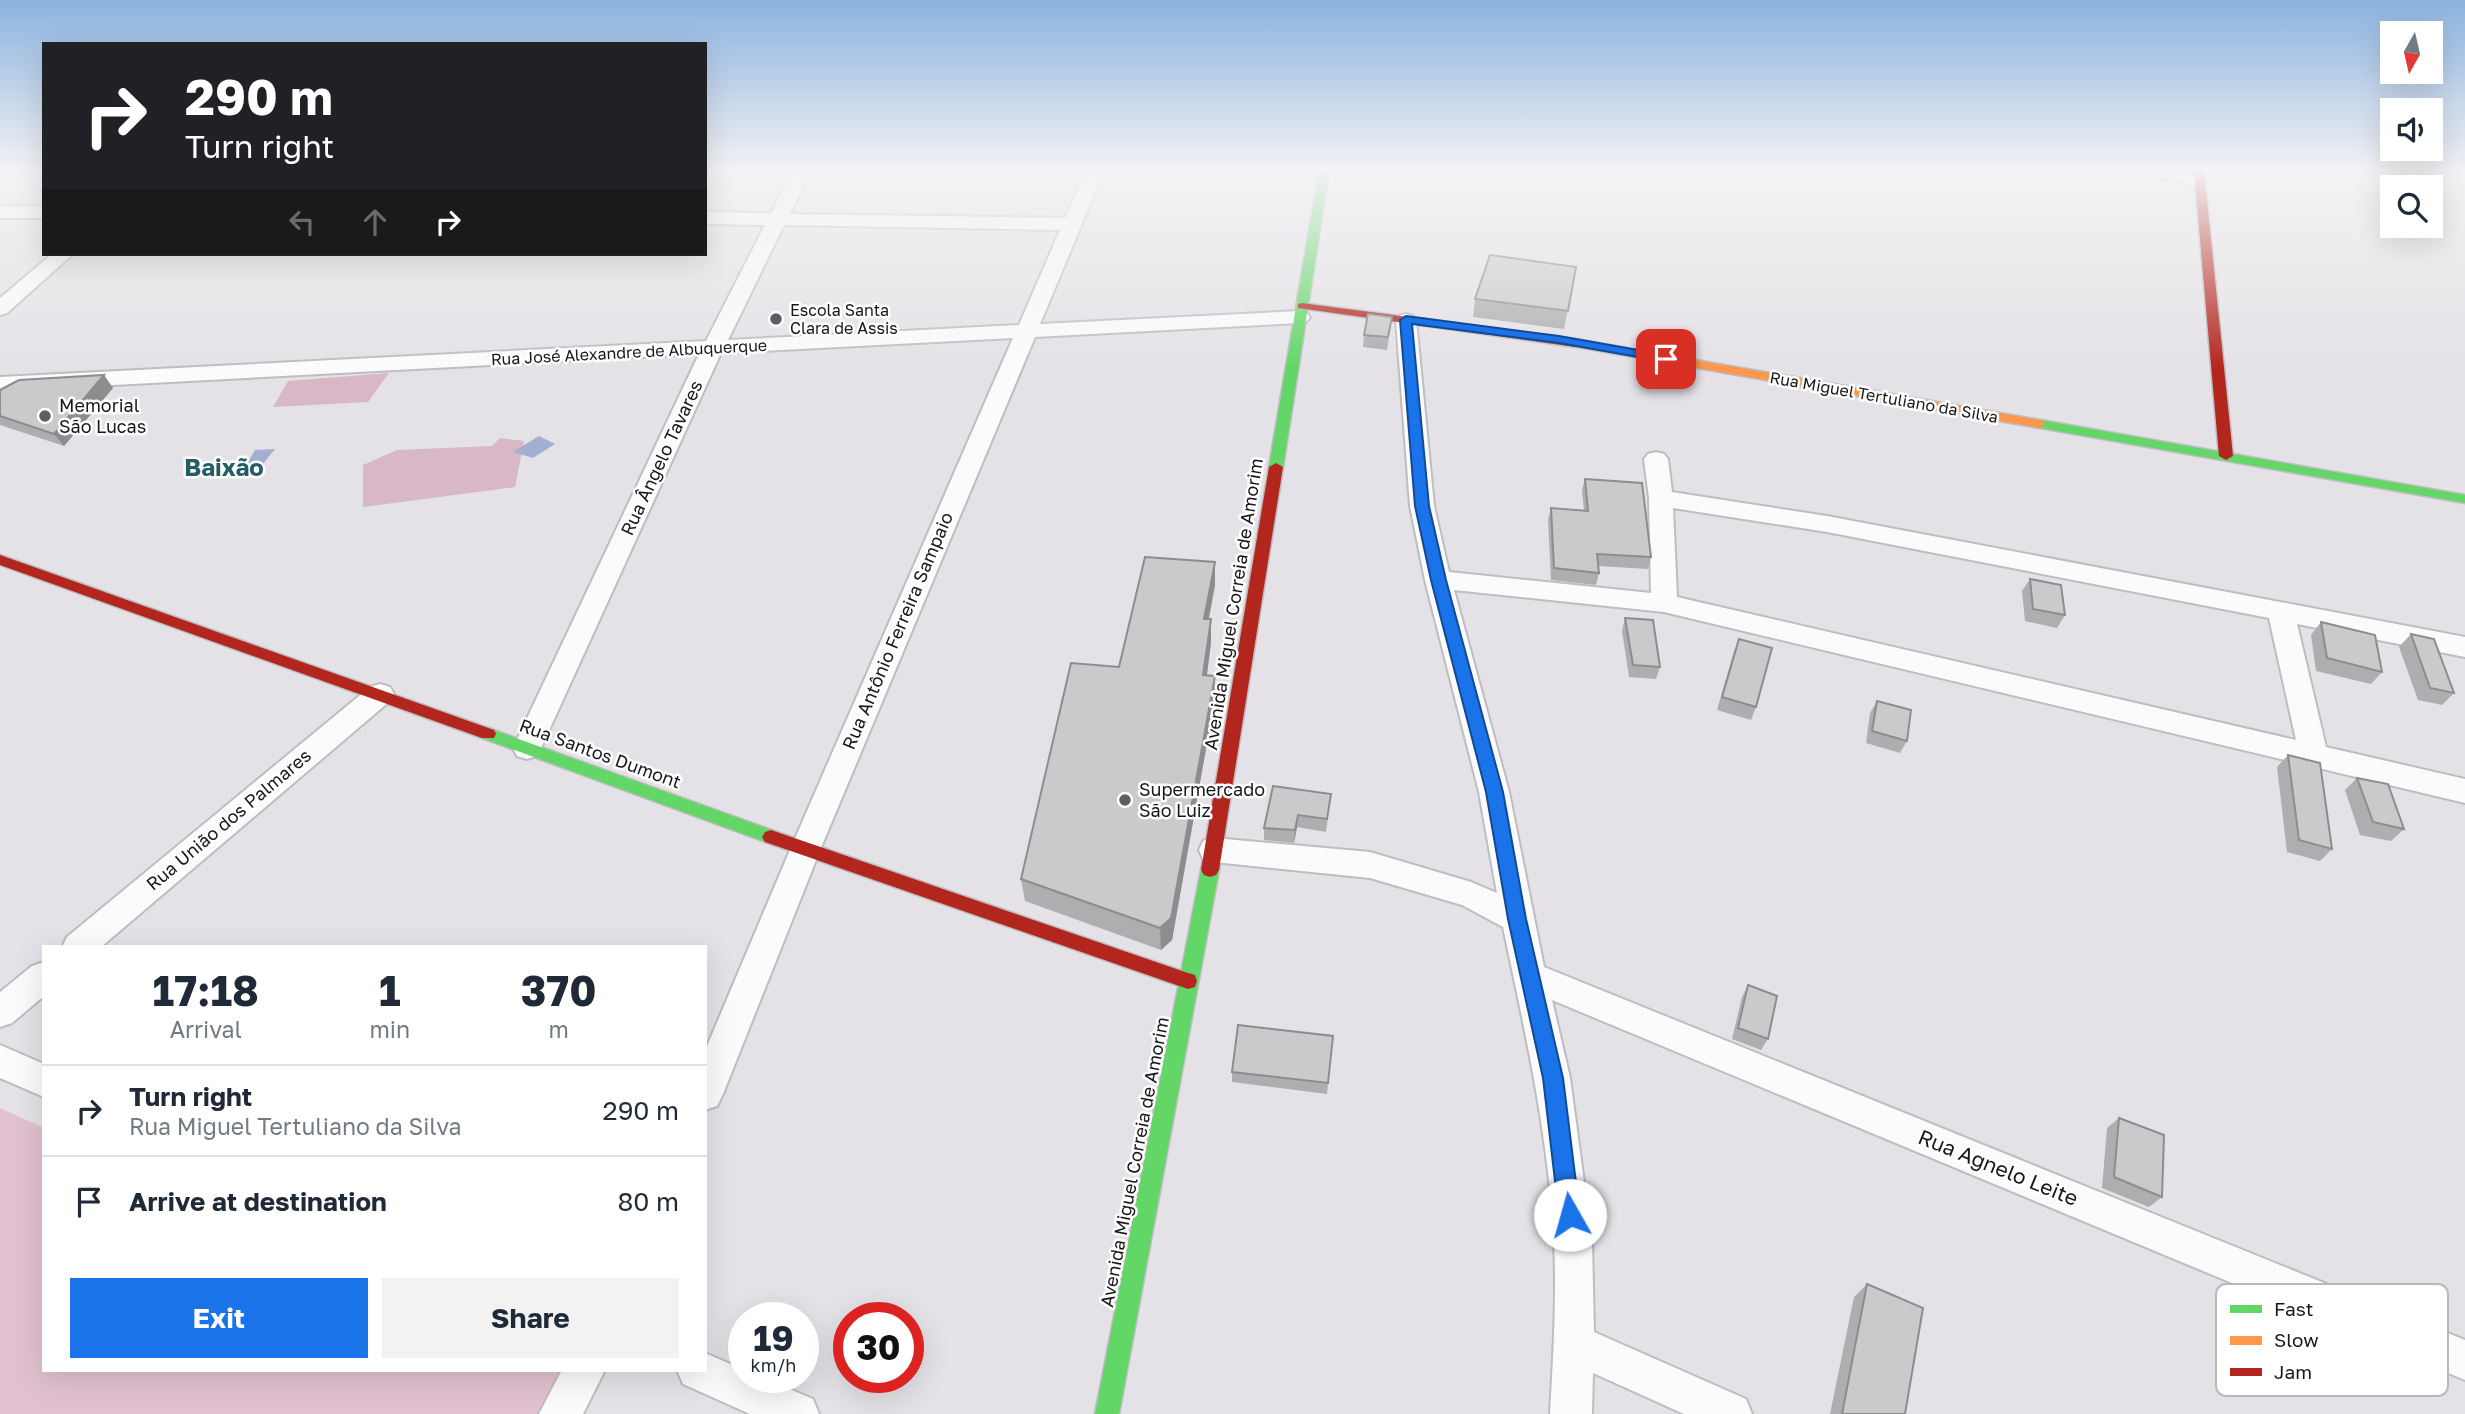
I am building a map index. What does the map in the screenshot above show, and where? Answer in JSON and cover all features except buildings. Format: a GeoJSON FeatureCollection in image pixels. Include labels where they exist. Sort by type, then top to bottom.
{"type":"FeatureCollection","features":[{"type":"Feature","properties":{"kind":"street","name":"Rua Ângelo Tavares"},"geometry":{"type":"LineString","coordinates":[[527,748],[713,348],[771,237]]}},
{"type":"Feature","properties":{"kind":"street","name":"Rua Antônio Ferreira Sampaio"},"geometry":{"type":"LineString","coordinates":[[707,1089],[805,850],[1066,237]]}},
{"type":"Feature","properties":{"kind":"street","name":"Avenida Miguel Correia de Amorim"},"geometry":{"type":"LineString","coordinates":[[1107,1414],[1214,850],[1313,237]]}},
{"type":"Feature","properties":{"kind":"street"},"geometry":{"type":"LineString","coordinates":[[2205,237],[2226,456]]}},
{"type":"Feature","properties":{"kind":"street"},"geometry":{"type":"LineString","coordinates":[[0,309],[61,256]]}},
{"type":"Feature","properties":{"kind":"street","name":"Rua Miguel Tertuliano da Silva"},"geometry":{"type":"LineString","coordinates":[[1301,312],[1406,320],[1559,340],[2465,499]]}},
{"type":"Feature","properties":{"kind":"street","name":"Rua José Alexandre de Albuquerque"},"geometry":{"type":"LineString","coordinates":[[0,384],[1025,331],[1301,312]]}},
{"type":"Feature","properties":{"kind":"street"},"geometry":{"type":"LineString","coordinates":[[1406,320],[1422,506],[1438,580],[1494,792],[1517,919],[1553,1078],[1571,1228],[1574,1343],[1571,1414]]}},
{"type":"Feature","properties":{"kind":"street"},"geometry":{"type":"LineString","coordinates":[[0,396],[26,382]]}},
{"type":"Feature","properties":{"kind":"street"},"geometry":{"type":"LineString","coordinates":[[1656,459],[1661,498],[1664,603]]}},
{"type":"Feature","properties":{"kind":"street"},"geometry":{"type":"LineString","coordinates":[[1661,498],[1827,524],[2465,647]]}},
{"type":"Feature","properties":{"kind":"street","name":"Rua Santos Dumont"},"geometry":{"type":"LineString","coordinates":[[0,560],[380,694],[805,850],[1188,981]]}},
{"type":"Feature","properties":{"kind":"street"},"geometry":{"type":"LineString","coordinates":[[1438,580],[1664,603],[2465,791]]}},
{"type":"Feature","properties":{"kind":"street"},"geometry":{"type":"LineString","coordinates":[[2281,613],[2313,754]]}},
{"type":"Feature","properties":{"kind":"street","name":"Rua União dos Palmares"},"geometry":{"type":"LineString","coordinates":[[80,945],[380,694]]}},
{"type":"Feature","properties":{"kind":"street"},"geometry":{"type":"LineString","coordinates":[[1214,850],[1370,865],[1471,895],[1517,919]]}},
{"type":"Feature","properties":{"kind":"street","name":"Rua Agnelo Leite"},"geometry":{"type":"LineString","coordinates":[[1530,976],[2280,1284]]}},
{"type":"Feature","properties":{"kind":"street"},"geometry":{"type":"LineString","coordinates":[[0,1012],[42,978]]}},
{"type":"Feature","properties":{"kind":"street"},"geometry":{"type":"LineString","coordinates":[[0,1061],[42,1080]]}},
{"type":"Feature","properties":{"kind":"street"},"geometry":{"type":"LineString","coordinates":[[1574,1343],[1731,1414]]}},
{"type":"Feature","properties":{"kind":"street","name":"Rua Agnelo Leite"},"geometry":{"type":"LineString","coordinates":[[2448,1353],[2465,1360]]}},
{"type":"Feature","properties":{"kind":"street"},"geometry":{"type":"LineString","coordinates":[[560,1414],[584,1372]]}},
{"type":"Feature","properties":{"kind":"street"},"geometry":{"type":"LineString","coordinates":[[703,1372],[798,1414]]}},
{"type":"Feature","properties":{"kind":"shaded area"},"geometry":{"type":"Polygon","coordinates":[[[389,373],[368,402],[273,407],[288,381],[389,373]]]}},
{"type":"Feature","properties":{"kind":"shaded area"},"geometry":{"type":"Polygon","coordinates":[[[500,438],[524,441],[515,487],[363,507],[363,465],[397,450],[492,446],[500,438]]]}},
{"type":"Feature","properties":{"kind":"shaded area"},"geometry":{"type":"Polygon","coordinates":[[[0,1108],[42,1127],[42,1372],[573,1372],[548,1414],[0,1414],[0,1108]]]}},
{"type":"Feature","properties":{"kind":"water"},"geometry":{"type":"Polygon","coordinates":[[[539,436],[555,444],[533,458],[513,452],[539,436]]]}},
{"type":"Feature","properties":{"kind":"water"},"geometry":{"type":"Polygon","coordinates":[[[275,449],[255,474],[240,475],[255,450],[275,449]]]}},
{"type":"Feature","properties":{"kind":"traffic: fast"},"geometry":{"type":"LineString","coordinates":[[1276,467],[1313,237]]}},
{"type":"Feature","properties":{"kind":"traffic: fast"},"geometry":{"type":"LineString","coordinates":[[2040,424],[2465,499]]}},
{"type":"Feature","properties":{"kind":"traffic: fast"},"geometry":{"type":"LineString","coordinates":[[488,734],[771,837]]}},
{"type":"Feature","properties":{"kind":"traffic: fast"},"geometry":{"type":"LineString","coordinates":[[1107,1414],[1210,870]]}},
{"type":"Feature","properties":{"kind":"traffic: slow"},"geometry":{"type":"LineString","coordinates":[[1575,343],[2040,424]]}},
{"type":"Feature","properties":{"kind":"traffic: jam"},"geometry":{"type":"LineString","coordinates":[[2205,237],[2226,456]]}},
{"type":"Feature","properties":{"kind":"traffic: jam"},"geometry":{"type":"LineString","coordinates":[[1302,306],[1575,343]]}},
{"type":"Feature","properties":{"kind":"traffic: jam"},"geometry":{"type":"LineString","coordinates":[[1210,870],[1276,467]]}},
{"type":"Feature","properties":{"kind":"traffic: jam"},"geometry":{"type":"LineString","coordinates":[[0,560],[488,734]]}},
{"type":"Feature","properties":{"kind":"traffic: jam"},"geometry":{"type":"LineString","coordinates":[[771,837],[1188,981]]}},
{"type":"Feature","properties":{"kind":"place","name":"Escola Santa Clara de Assis"},"geometry":{"type":"Point","coordinates":[776,319]}},
{"type":"Feature","properties":{"kind":"place","name":"Memorial São Lucas"},"geometry":{"type":"Point","coordinates":[45,416]}},
{"type":"Feature","properties":{"kind":"place","name":"Supermercado São Luiz"},"geometry":{"type":"Point","coordinates":[1125,800]}},
{"type":"Feature","properties":{"kind":"district","name":"Baixão"},"geometry":{"type":"Point","coordinates":[224,468]}},
{"type":"Feature","properties":{"kind":"route"},"geometry":{"type":"LineString","coordinates":[[1570,1215],[1553,1078],[1517,919],[1494,792],[1438,580],[1422,506],[1406,320],[1559,340],[1666,359]]}}]}
